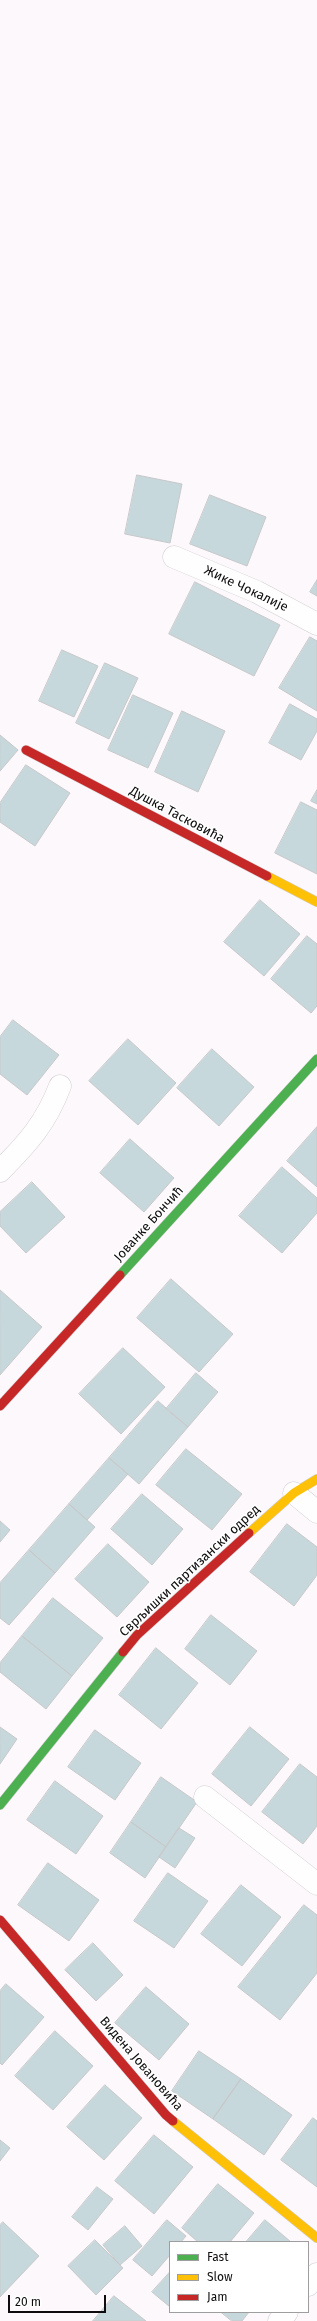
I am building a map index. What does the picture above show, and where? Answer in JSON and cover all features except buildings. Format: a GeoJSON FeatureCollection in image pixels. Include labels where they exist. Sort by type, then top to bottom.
{"type":"FeatureCollection","features":[{"type":"Feature","properties":{"kind":"street","name":"Жике Чокалије"},"geometry":{"type":"LineString","coordinates":[[174,558],[257,592],[317,624]]}},
{"type":"Feature","properties":{"kind":"street","name":"Душка Тасковића"},"geometry":{"type":"LineString","coordinates":[[26,750],[317,902]]}},
{"type":"Feature","properties":{"kind":"street","name":"Јованке Бончић"},"geometry":{"type":"LineString","coordinates":[[0,1406],[317,1059]]}},
{"type":"Feature","properties":{"kind":"street"},"geometry":{"type":"LineString","coordinates":[[0,1171],[23,1148],[51,1110],[60,1086]]}},
{"type":"Feature","properties":{"kind":"street","name":"Сврљишки партизански одред"},"geometry":{"type":"LineString","coordinates":[[0,1805],[137,1635],[294,1493],[317,1478]]}},
{"type":"Feature","properties":{"kind":"street"},"geometry":{"type":"LineString","coordinates":[[294,1493],[317,1512]]}},
{"type":"Feature","properties":{"kind":"street"},"geometry":{"type":"LineString","coordinates":[[205,1797],[317,1884]]}},
{"type":"Feature","properties":{"kind":"street","name":"Видена Јовановића"},"geometry":{"type":"LineString","coordinates":[[0,1920],[166,2115],[317,2238]]}},
{"type":"Feature","properties":{"kind":"street"},"geometry":{"type":"LineString","coordinates":[[309,2284],[317,2274]]}},
{"type":"Feature","properties":{"kind":"street"},"geometry":{"type":"LineString","coordinates":[[279,2321],[285,2313]]}},
{"type":"Feature","properties":{"kind":"traffic: fast"},"geometry":{"type":"LineString","coordinates":[[120,1275],[317,1059]]}},
{"type":"Feature","properties":{"kind":"traffic: fast"},"geometry":{"type":"LineString","coordinates":[[0,1805],[123,1652]]}},
{"type":"Feature","properties":{"kind":"traffic: slow"},"geometry":{"type":"LineString","coordinates":[[267,876],[317,902]]}},
{"type":"Feature","properties":{"kind":"traffic: slow"},"geometry":{"type":"LineString","coordinates":[[249,1533],[294,1493],[317,1479]]}},
{"type":"Feature","properties":{"kind":"traffic: slow"},"geometry":{"type":"LineString","coordinates":[[173,2121],[317,2238]]}},
{"type":"Feature","properties":{"kind":"traffic: jam"},"geometry":{"type":"LineString","coordinates":[[26,750],[267,876]]}},
{"type":"Feature","properties":{"kind":"traffic: jam"},"geometry":{"type":"LineString","coordinates":[[0,1406],[120,1275]]}},
{"type":"Feature","properties":{"kind":"traffic: jam"},"geometry":{"type":"LineString","coordinates":[[123,1652],[137,1635],[249,1533]]}},
{"type":"Feature","properties":{"kind":"traffic: jam"},"geometry":{"type":"LineString","coordinates":[[0,1920],[166,2115],[173,2121]]}}]}
